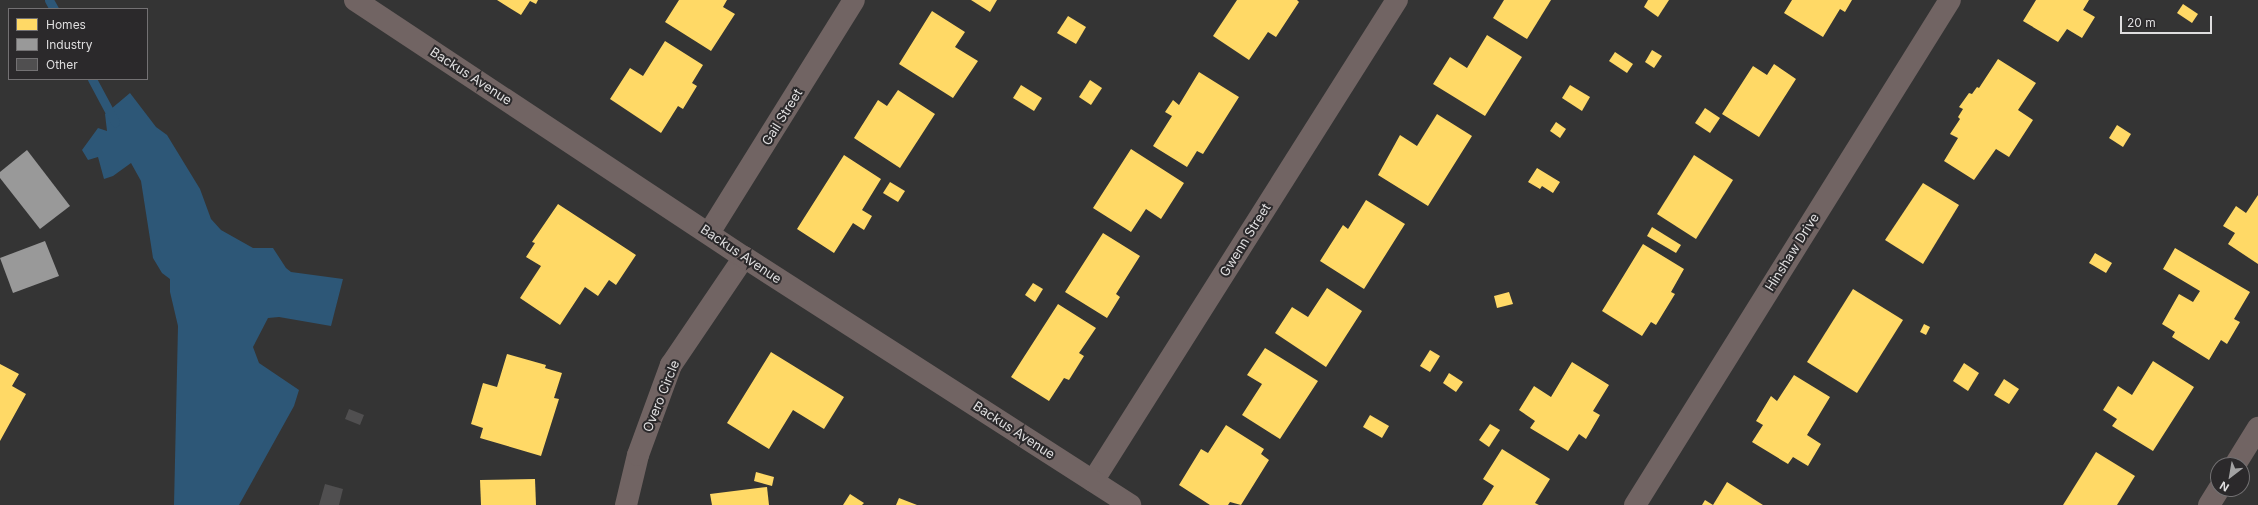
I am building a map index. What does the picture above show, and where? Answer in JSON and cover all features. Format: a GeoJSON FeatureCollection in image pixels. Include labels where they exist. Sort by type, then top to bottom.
{"type":"FeatureCollection","features":[{"type":"Feature","properties":{"kind":"street","name":"Backus Avenue"},"geometry":{"type":"LineString","coordinates":[[355,0],[744,257],[1130,505]]}},
{"type":"Feature","properties":{"kind":"street","name":"Gail Street"},"geometry":{"type":"LineString","coordinates":[[709,233],[854,0]]}},
{"type":"Feature","properties":{"kind":"street","name":"Gwenn Street"},"geometry":{"type":"LineString","coordinates":[[1093,481],[1397,0]]}},
{"type":"Feature","properties":{"kind":"street","name":"Hinshaw Drive"},"geometry":{"type":"LineString","coordinates":[[1635,505],[1950,0]]}},
{"type":"Feature","properties":{"kind":"street","name":"Overo Circle"},"geometry":{"type":"LineString","coordinates":[[626,505],[638,455],[671,365],[744,257]]}},
{"type":"Feature","properties":{"kind":"street"},"geometry":{"type":"LineString","coordinates":[[2239,457],[2258,428]]}},
{"type":"Feature","properties":{"kind":"water"},"geometry":{"type":"Polygon","coordinates":[[[130,93],[156,127],[167,135],[200,189],[211,219],[221,230],[253,248],[273,248],[286,268],[291,272],[343,279],[331,326],[279,317],[268,318],[253,347],[259,363],[299,390],[294,406],[239,505],[174,505],[178,326],[170,292],[170,279],[162,273],[153,258],[141,181],[131,163],[113,176],[104,179],[98,157],[88,160],[82,150],[98,128],[107,131],[105,114],[130,93]]]}},
{"type":"Feature","properties":{"kind":"building: Homes"},"geometry":{"type":"Polygon","coordinates":[[[497,0],[538,0],[536,4],[530,1],[521,15],[497,0]]]}},
{"type":"Feature","properties":{"kind":"building: Homes"},"geometry":{"type":"Polygon","coordinates":[[[679,0],[727,0],[723,7],[735,14],[711,51],[665,22],[679,0]]]}},
{"type":"Feature","properties":{"kind":"building: Homes"},"geometry":{"type":"Polygon","coordinates":[[[971,0],[997,0],[990,12],[971,0]]]}},
{"type":"Feature","properties":{"kind":"building: Homes"},"geometry":{"type":"Polygon","coordinates":[[[1237,0],[1297,0],[1299,2],[1276,37],[1268,32],[1249,60],[1213,36],[1237,0]]]}},
{"type":"Feature","properties":{"kind":"building: Homes"},"geometry":{"type":"Polygon","coordinates":[[[1504,0],[1551,0],[1527,39],[1493,18],[1504,0]]]}},
{"type":"Feature","properties":{"kind":"building: Homes"},"geometry":{"type":"Polygon","coordinates":[[[1648,0],[1669,0],[1658,17],[1644,7],[1648,0]]]}},
{"type":"Feature","properties":{"kind":"building: Homes"},"geometry":{"type":"Polygon","coordinates":[[[1792,0],[1852,0],[1845,12],[1840,9],[1823,37],[1784,13],[1792,0]]]}},
{"type":"Feature","properties":{"kind":"building: Homes"},"geometry":{"type":"Polygon","coordinates":[[[2036,0],[2089,0],[2083,10],[2095,17],[2082,38],[2067,29],[2058,42],[2023,21],[2036,0]]]}},
{"type":"Feature","properties":{"kind":"building: Homes"},"geometry":{"type":"Polygon","coordinates":[[[2183,4],[2198,14],[2192,23],[2177,13],[2183,4]]]}},
{"type":"Feature","properties":{"kind":"building: Homes"},"geometry":{"type":"Polygon","coordinates":[[[932,11],[965,32],[955,47],[978,61],[953,98],[899,64],[932,11]]]}},
{"type":"Feature","properties":{"kind":"building: Homes"},"geometry":{"type":"Polygon","coordinates":[[[1068,16],[1086,27],[1076,44],[1057,33],[1068,16]]]}},
{"type":"Feature","properties":{"kind":"building: Homes"},"geometry":{"type":"Polygon","coordinates":[[[1487,35],[1522,57],[1485,116],[1433,84],[1450,57],[1467,68],[1487,35]]]}},
{"type":"Feature","properties":{"kind":"building: Homes"},"geometry":{"type":"Polygon","coordinates":[[[665,41],[703,65],[692,83],[697,86],[683,109],[678,106],[661,133],[610,99],[630,68],[643,76],[665,41]]]}},
{"type":"Feature","properties":{"kind":"building: Homes"},"geometry":{"type":"Polygon","coordinates":[[[1652,50],[1662,56],[1654,68],[1645,62],[1652,50]]]}},
{"type":"Feature","properties":{"kind":"building: Homes"},"geometry":{"type":"Polygon","coordinates":[[[1615,52],[1633,64],[1627,73],[1609,61],[1615,52]]]}},
{"type":"Feature","properties":{"kind":"building: Homes"},"geometry":{"type":"Polygon","coordinates":[[[1998,59],[2036,83],[2018,110],[2033,120],[2009,157],[1996,149],[1974,180],[1944,161],[1958,138],[1950,134],[1960,119],[1958,117],[1963,109],[1959,107],[1969,93],[1972,94],[1977,87],[1979,88],[1998,59]]]}},
{"type":"Feature","properties":{"kind":"building: Homes"},"geometry":{"type":"Polygon","coordinates":[[[1774,64],[1796,79],[1759,137],[1722,114],[1753,66],[1767,75],[1774,64]]]}},
{"type":"Feature","properties":{"kind":"building: Homes"},"geometry":{"type":"Polygon","coordinates":[[[1199,72],[1239,97],[1203,154],[1197,151],[1187,167],[1153,146],[1172,116],[1165,112],[1173,100],[1179,105],[1199,72]]]}},
{"type":"Feature","properties":{"kind":"building: Homes"},"geometry":{"type":"Polygon","coordinates":[[[1090,80],[1102,88],[1091,105],[1079,97],[1090,80]]]}},
{"type":"Feature","properties":{"kind":"building: Homes"},"geometry":{"type":"Polygon","coordinates":[[[1021,85],[1042,98],[1034,111],[1013,98],[1021,85]]]}},
{"type":"Feature","properties":{"kind":"building: Homes"},"geometry":{"type":"Polygon","coordinates":[[[1570,85],[1590,97],[1582,111],[1562,98],[1570,85]]]}},
{"type":"Feature","properties":{"kind":"building: Homes"},"geometry":{"type":"Polygon","coordinates":[[[898,90],[935,114],[900,168],[854,138],[878,100],[887,106],[898,90]]]}},
{"type":"Feature","properties":{"kind":"building: Homes"},"geometry":{"type":"Polygon","coordinates":[[[1705,108],[1720,118],[1710,133],[1695,123],[1705,108]]]}},
{"type":"Feature","properties":{"kind":"building: Homes"},"geometry":{"type":"Polygon","coordinates":[[[1437,114],[1472,136],[1428,206],[1378,175],[1400,135],[1417,146],[1437,114]]]}},
{"type":"Feature","properties":{"kind":"building: Homes"},"geometry":{"type":"Polygon","coordinates":[[[1556,122],[1566,129],[1560,138],[1550,131],[1556,122]]]}},
{"type":"Feature","properties":{"kind":"building: Homes"},"geometry":{"type":"Polygon","coordinates":[[[2117,125],[2131,134],[2123,147],[2109,138],[2117,125]]]}},
{"type":"Feature","properties":{"kind":"building: Homes"},"geometry":{"type":"Polygon","coordinates":[[[1131,149],[1184,183],[1161,219],[1146,209],[1131,232],[1093,208],[1131,149]]]}},
{"type":"Feature","properties":{"kind":"building: Homes"},"geometry":{"type":"Polygon","coordinates":[[[844,155],[881,179],[862,210],[872,216],[864,230],[853,223],[834,253],[797,229],[844,155]]]}},
{"type":"Feature","properties":{"kind":"building: Homes"},"geometry":{"type":"Polygon","coordinates":[[[1694,155],[1733,180],[1696,239],[1657,214],[1694,155]]]}},
{"type":"Feature","properties":{"kind":"building: Homes"},"geometry":{"type":"Polygon","coordinates":[[[1537,168],[1560,182],[1553,193],[1542,186],[1540,189],[1528,182],[1537,168]]]}},
{"type":"Feature","properties":{"kind":"building: Homes"},"geometry":{"type":"Polygon","coordinates":[[[890,182],[905,191],[898,202],[883,193],[890,182]]]}},
{"type":"Feature","properties":{"kind":"building: Homes"},"geometry":{"type":"Polygon","coordinates":[[[1923,183],[1959,205],[1923,264],[1885,240],[1923,183]]]}},
{"type":"Feature","properties":{"kind":"building: Homes"},"geometry":{"type":"Polygon","coordinates":[[[2258,195],[2258,264],[2228,244],[2235,233],[2223,226],[2236,206],[2246,213],[2258,195]]]}},
{"type":"Feature","properties":{"kind":"building: Homes"},"geometry":{"type":"Polygon","coordinates":[[[1366,200],[1405,224],[1364,289],[1320,261],[1343,225],[1348,229],[1366,200]]]}},
{"type":"Feature","properties":{"kind":"building: Homes"},"geometry":{"type":"Polygon","coordinates":[[[558,204],[636,255],[616,285],[609,280],[598,296],[585,287],[560,325],[520,298],[541,266],[526,257],[535,243],[532,242],[558,204]]]}},
{"type":"Feature","properties":{"kind":"building: Homes"},"geometry":{"type":"Polygon","coordinates":[[[1652,227],[1681,245],[1676,253],[1647,236],[1652,227]]]}},
{"type":"Feature","properties":{"kind":"building: Homes"},"geometry":{"type":"Polygon","coordinates":[[[1103,233],[1140,256],[1116,294],[1120,297],[1107,318],[1065,292],[1103,233]]]}},
{"type":"Feature","properties":{"kind":"building: Homes"},"geometry":{"type":"Polygon","coordinates":[[[1643,244],[1684,269],[1671,292],[1675,294],[1656,325],[1651,322],[1642,336],[1602,311],[1643,244]]]}},
{"type":"Feature","properties":{"kind":"building: Homes"},"geometry":{"type":"Polygon","coordinates":[[[2175,248],[2250,292],[2234,319],[2240,322],[2227,344],[2221,340],[2209,360],[2172,337],[2175,332],[2162,324],[2179,294],[2193,302],[2200,291],[2163,269],[2175,248]]]}},
{"type":"Feature","properties":{"kind":"building: Homes"},"geometry":{"type":"Polygon","coordinates":[[[2095,253],[2112,263],[2106,273],[2089,263],[2095,253]]]}},
{"type":"Feature","properties":{"kind":"building: Homes"},"geometry":{"type":"Polygon","coordinates":[[[1033,283],[1043,289],[1035,302],[1025,295],[1033,283]]]}},
{"type":"Feature","properties":{"kind":"building: Homes"},"geometry":{"type":"Polygon","coordinates":[[[1327,288],[1362,311],[1326,367],[1275,333],[1292,307],[1308,317],[1327,288]]]}},
{"type":"Feature","properties":{"kind":"building: Homes"},"geometry":{"type":"Polygon","coordinates":[[[1853,289],[1903,320],[1857,393],[1807,362],[1853,289]]]}},
{"type":"Feature","properties":{"kind":"building: Homes"},"geometry":{"type":"Polygon","coordinates":[[[1509,292],[1513,304],[1497,308],[1494,296],[1509,292]]]}},
{"type":"Feature","properties":{"kind":"building: Homes"},"geometry":{"type":"Polygon","coordinates":[[[1058,304],[1096,328],[1079,353],[1084,356],[1069,380],[1064,378],[1049,401],[1011,377],[1058,304]]]}},
{"type":"Feature","properties":{"kind":"building: Homes"},"geometry":{"type":"Polygon","coordinates":[[[1924,324],[1930,327],[1926,335],[1920,332],[1924,324]]]}},
{"type":"Feature","properties":{"kind":"building: Homes"},"geometry":{"type":"Polygon","coordinates":[[[1265,348],[1318,381],[1280,439],[1242,415],[1262,384],[1247,375],[1265,348]]]}},
{"type":"Feature","properties":{"kind":"building: Homes"},"geometry":{"type":"Polygon","coordinates":[[[1430,350],[1440,356],[1430,372],[1420,366],[1430,350]]]}},
{"type":"Feature","properties":{"kind":"building: Homes"},"geometry":{"type":"Polygon","coordinates":[[[771,352],[844,397],[824,429],[793,410],[769,449],[727,423],[771,352]]]}},
{"type":"Feature","properties":{"kind":"building: Homes"},"geometry":{"type":"Polygon","coordinates":[[[507,354],[546,365],[545,368],[562,373],[554,398],[559,399],[541,456],[480,438],[483,428],[471,424],[483,383],[497,387],[507,354]]]}},
{"type":"Feature","properties":{"kind":"building: Homes"},"geometry":{"type":"Polygon","coordinates":[[[2153,361],[2194,387],[2153,451],[2112,426],[2117,419],[2103,410],[2118,386],[2132,395],[2153,361]]]}},
{"type":"Feature","properties":{"kind":"building: Homes"},"geometry":{"type":"Polygon","coordinates":[[[1572,362],[1609,385],[1593,411],[1600,415],[1586,439],[1579,434],[1568,451],[1530,428],[1535,421],[1519,410],[1534,386],[1551,397],[1572,362]]]}},
{"type":"Feature","properties":{"kind":"building: Homes"},"geometry":{"type":"Polygon","coordinates":[[[1964,363],[1979,373],[1968,391],[1953,381],[1964,363]]]}},
{"type":"Feature","properties":{"kind":"building: Homes"},"geometry":{"type":"Polygon","coordinates":[[[0,364],[19,374],[12,386],[26,394],[0,441],[0,364]]]}},
{"type":"Feature","properties":{"kind":"building: Homes"},"geometry":{"type":"Polygon","coordinates":[[[1449,373],[1463,382],[1456,392],[1443,383],[1449,373]]]}},
{"type":"Feature","properties":{"kind":"building: Homes"},"geometry":{"type":"Polygon","coordinates":[[[1794,375],[1830,397],[1807,435],[1821,444],[1808,466],[1793,457],[1788,464],[1752,442],[1763,425],[1756,421],[1771,396],[1777,401],[1794,375]]]}},
{"type":"Feature","properties":{"kind":"building: Homes"},"geometry":{"type":"Polygon","coordinates":[[[2004,379],[2019,389],[2009,404],[1994,395],[2004,379]]]}},
{"type":"Feature","properties":{"kind":"building: Homes"},"geometry":{"type":"Polygon","coordinates":[[[1370,415],[1389,426],[1382,438],[1363,427],[1370,415]]]}},
{"type":"Feature","properties":{"kind":"building: Homes"},"geometry":{"type":"Polygon","coordinates":[[[1490,424],[1500,430],[1489,447],[1479,440],[1490,424]]]}},
{"type":"Feature","properties":{"kind":"building: Homes"},"geometry":{"type":"Polygon","coordinates":[[[1226,425],[1264,449],[1261,454],[1269,460],[1241,505],[1230,502],[1228,505],[1210,505],[1179,485],[1201,449],[1208,453],[1226,425]]]}},
{"type":"Feature","properties":{"kind":"building: Homes"},"geometry":{"type":"Polygon","coordinates":[[[1502,449],[1550,479],[1535,503],[1539,505],[1482,505],[1494,486],[1483,479],[1502,449]]]}},
{"type":"Feature","properties":{"kind":"building: Homes"},"geometry":{"type":"Polygon","coordinates":[[[2096,452],[2135,476],[2117,505],[2063,505],[2096,452]]]}},
{"type":"Feature","properties":{"kind":"building: Homes"},"geometry":{"type":"Polygon","coordinates":[[[756,472],[774,477],[772,486],[754,481],[756,472]]]}},
{"type":"Feature","properties":{"kind":"building: Homes"},"geometry":{"type":"Polygon","coordinates":[[[535,479],[536,505],[481,505],[480,480],[535,479]]]}},
{"type":"Feature","properties":{"kind":"building: Homes"},"geometry":{"type":"Polygon","coordinates":[[[1727,482],[1763,505],[1713,505],[1727,482]]]}},
{"type":"Feature","properties":{"kind":"building: Homes"},"geometry":{"type":"Polygon","coordinates":[[[767,487],[769,505],[712,505],[710,494],[767,487]]]}},
{"type":"Feature","properties":{"kind":"building: Homes"},"geometry":{"type":"Polygon","coordinates":[[[850,494],[864,503],[862,505],[843,505],[850,494]]]}},
{"type":"Feature","properties":{"kind":"building: Homes"},"geometry":{"type":"Polygon","coordinates":[[[899,498],[917,505],[896,505],[899,498]]]}},
{"type":"Feature","properties":{"kind":"building: Homes"},"geometry":{"type":"Polygon","coordinates":[[[1705,500],[1713,505],[1702,505],[1705,500]]]}},
{"type":"Feature","properties":{"kind":"building: Industry"},"geometry":{"type":"Polygon","coordinates":[[[27,150],[70,206],[40,229],[0,178],[0,172],[27,150]]]}},
{"type":"Feature","properties":{"kind":"building: Industry"},"geometry":{"type":"Polygon","coordinates":[[[45,241],[59,276],[13,293],[0,258],[45,241]]]}},
{"type":"Feature","properties":{"kind":"building: Other"},"geometry":{"type":"Polygon","coordinates":[[[349,409],[364,415],[360,425],[345,419],[349,409]]]}},
{"type":"Feature","properties":{"kind":"building: Other"},"geometry":{"type":"Polygon","coordinates":[[[325,484],[343,489],[339,505],[319,505],[325,484]]]}},
{"type":"Feature","properties":{"kind":"waterway"},"geometry":{"type":"LineString","coordinates":[[49,0],[53,8]]}},
{"type":"Feature","properties":{"kind":"waterway"},"geometry":{"type":"LineString","coordinates":[[93,80],[115,122]]}}]}
